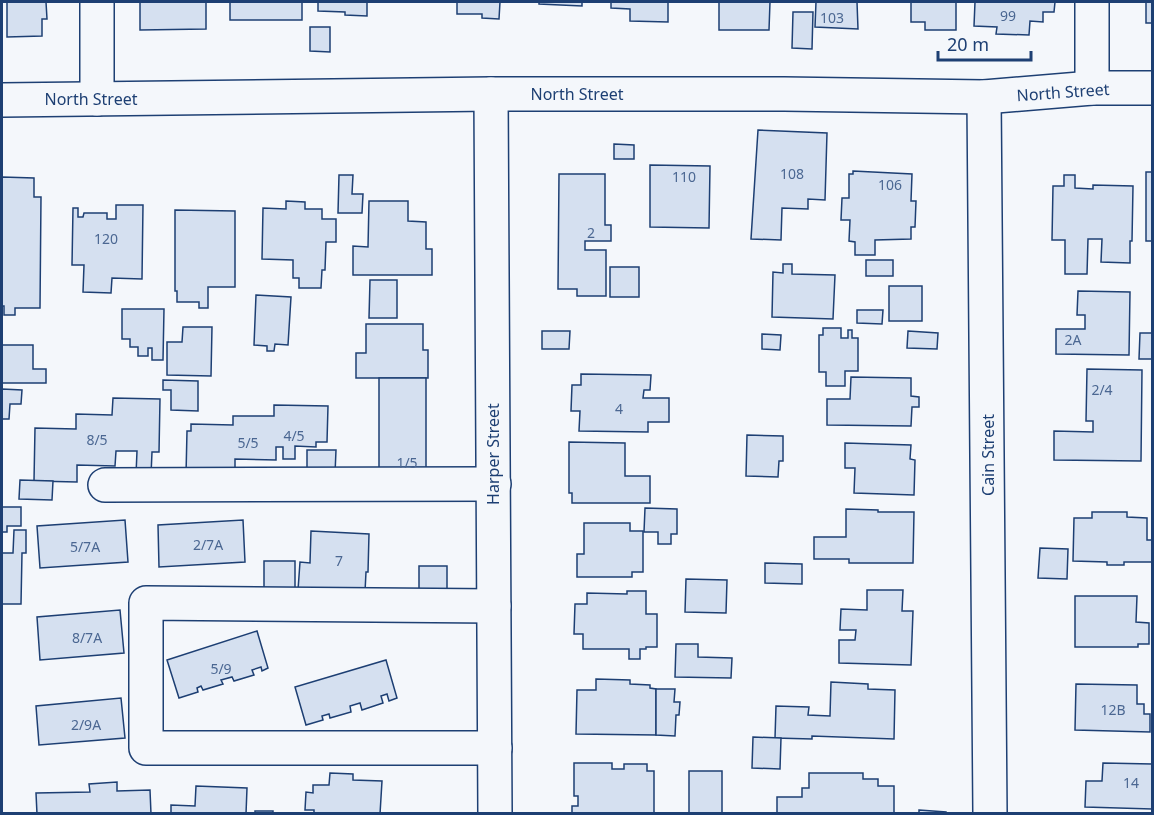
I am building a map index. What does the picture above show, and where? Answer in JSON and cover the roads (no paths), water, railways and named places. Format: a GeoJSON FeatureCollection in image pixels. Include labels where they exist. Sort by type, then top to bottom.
{"type":"FeatureCollection","features":[{"type":"Feature","properties":{"kind":"street"},"geometry":{"type":"LineString","coordinates":[[97,2],[97,99]]}},
{"type":"Feature","properties":{"kind":"street"},"geometry":{"type":"LineString","coordinates":[[1092,2],[1092,88]]}},
{"type":"Feature","properties":{"kind":"street","name":"North Street"},"geometry":{"type":"LineString","coordinates":[[2,100],[491,94],[984,97],[1092,88],[1152,88]]}},
{"type":"Feature","properties":{"kind":"street","name":"Harper Street"},"geometry":{"type":"LineString","coordinates":[[491,94],[495,813]]}},
{"type":"Feature","properties":{"kind":"street","name":"Cain Street"},"geometry":{"type":"LineString","coordinates":[[984,97],[990,813]]}},
{"type":"Feature","properties":{"kind":"street"},"geometry":{"type":"LineString","coordinates":[[105,485],[494,484]]}},
{"type":"Feature","properties":{"kind":"street"},"geometry":{"type":"LineString","coordinates":[[494,606],[146,603],[146,748],[495,748]]}}]}
